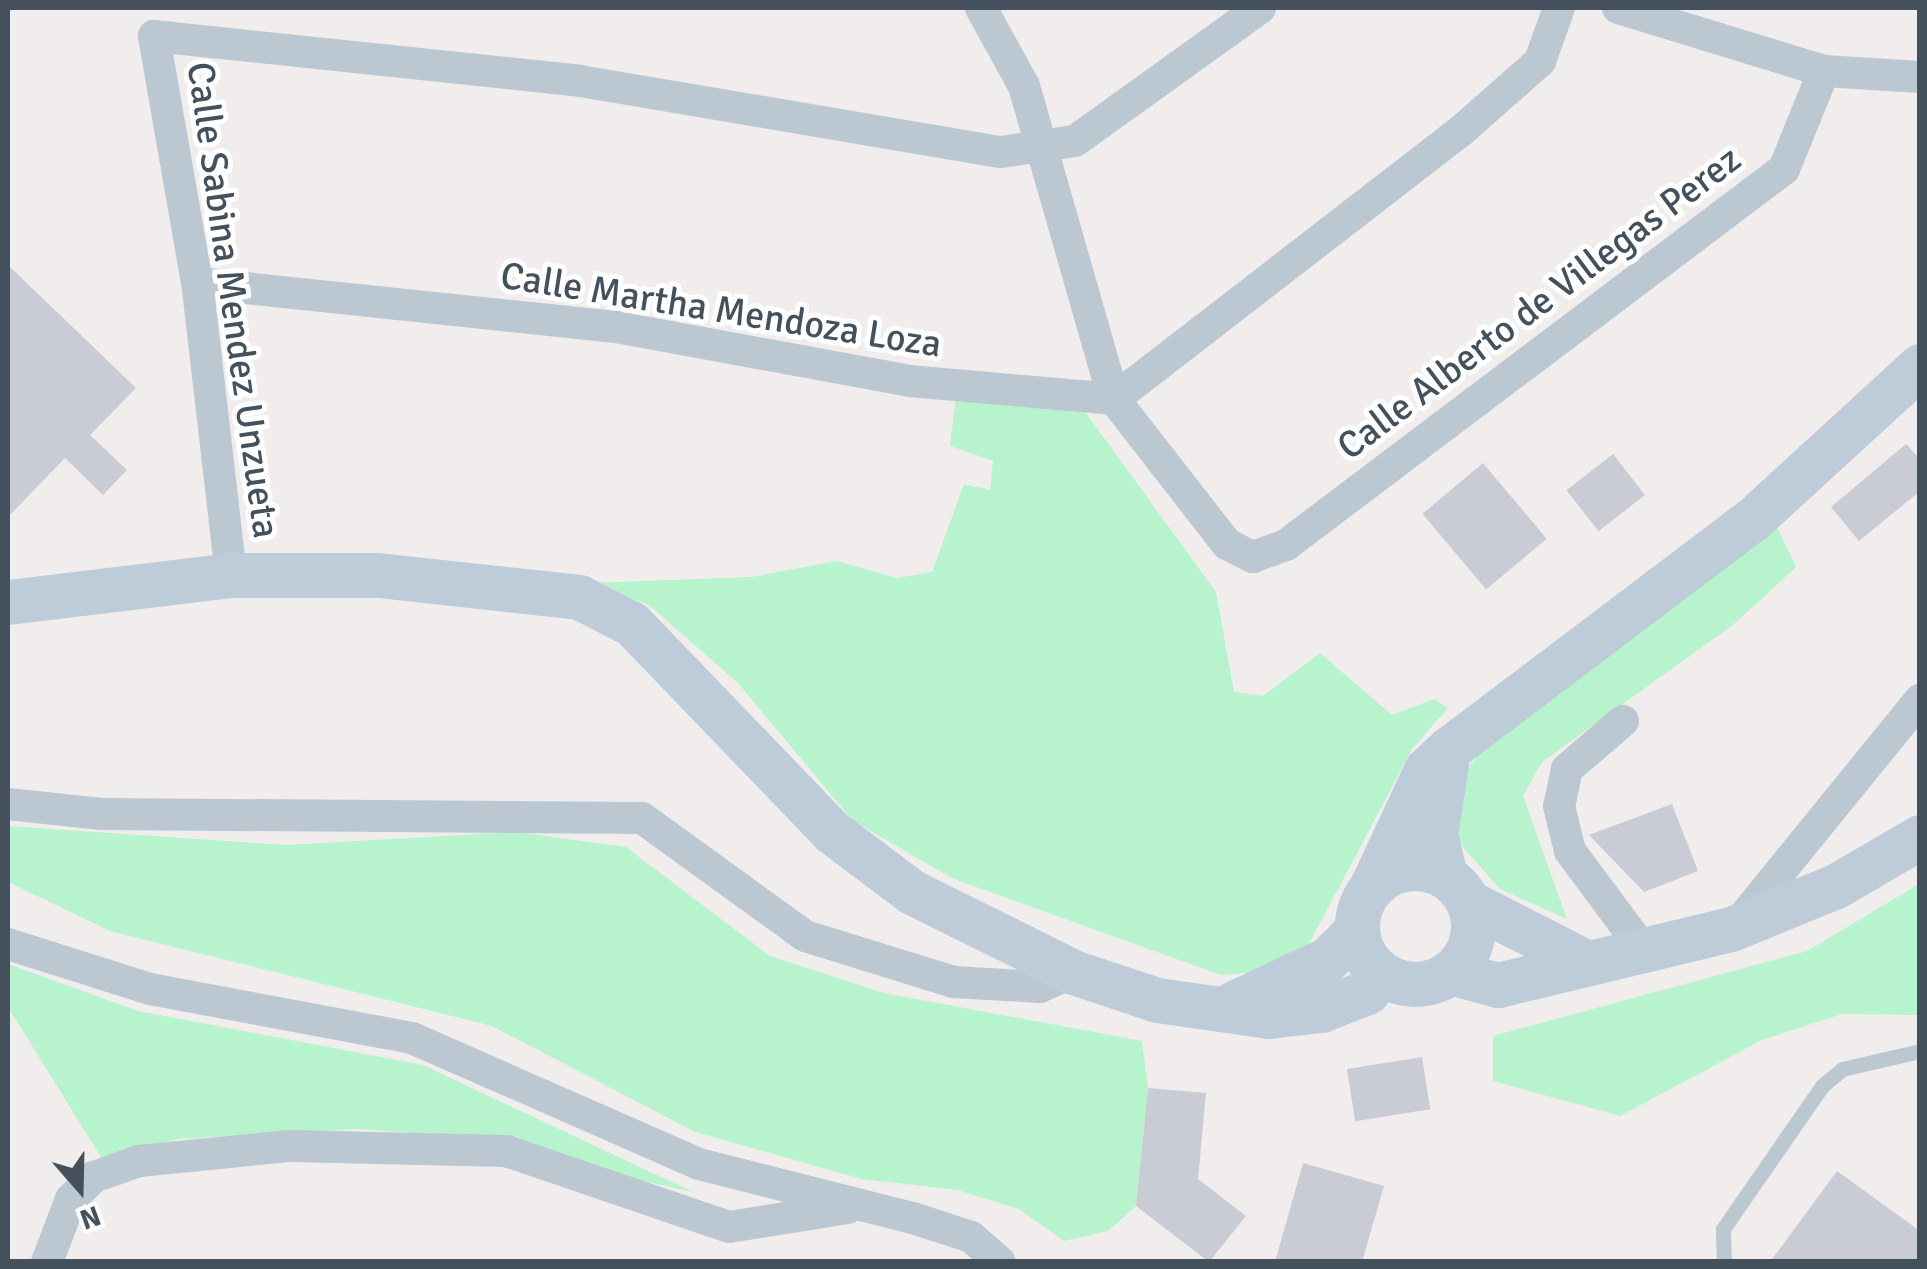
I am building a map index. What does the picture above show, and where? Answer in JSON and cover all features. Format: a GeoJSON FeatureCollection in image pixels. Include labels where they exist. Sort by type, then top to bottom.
{"type":"FeatureCollection","features":[{"type":"Feature","properties":{"kind":"main road"},"geometry":{"type":"LineString","coordinates":[[1221,1008],[1285,985],[1357,930],[1371,888],[1426,770],[1754,518],[1920,366]]}},
{"type":"Feature","properties":{"kind":"main road"},"geometry":{"type":"LineString","coordinates":[[8,602],[231,575],[378,575],[580,597],[632,624],[832,832],[912,892],[1072,972],[1157,1000],[1221,1008],[1321,1010],[1367,992],[1382,974]]}},
{"type":"Feature","properties":{"kind":"main road"},"geometry":{"type":"LineString","coordinates":[[1450,748],[1435,834],[1457,889],[1471,940],[1450,972]]}},
{"type":"Feature","properties":{"kind":"main road"},"geometry":{"type":"LineString","coordinates":[[1357,930],[1382,974],[1416,984],[1450,972],[1498,984],[1731,929],[1836,886],[1920,837]]}},
{"type":"Feature","properties":{"kind":"main road"},"geometry":{"type":"LineString","coordinates":[[1371,888],[1406,868],[1457,889],[1586,962]]}},
{"type":"Feature","properties":{"kind":"street"},"geometry":{"type":"LineString","coordinates":[[981,8],[1024,86],[1114,398],[1462,131],[1540,61],[1558,8]]}},
{"type":"Feature","properties":{"kind":"street"},"geometry":{"type":"LineString","coordinates":[[1618,8],[1824,71],[1920,77]]}},
{"type":"Feature","properties":{"kind":"street"},"geometry":{"type":"LineString","coordinates":[[1040,143],[1075,141],[1252,10]]}},
{"type":"Feature","properties":{"kind":"street","name":"Calle Sabina Mendez Unzueta"},"geometry":{"type":"LineString","coordinates":[[231,575],[197,283],[154,36],[580,81],[960,148],[1040,143]]}},
{"type":"Feature","properties":{"kind":"street","name":"Calle Alberto de Villegas Perez"},"geometry":{"type":"LineString","coordinates":[[1114,398],[1227,544],[1253,557],[1286,545],[1784,169],[1824,71]]}},
{"type":"Feature","properties":{"kind":"street","name":"Calle Martha Mendoza Loza"},"geometry":{"type":"LineString","coordinates":[[197,283],[616,326],[909,381],[1114,398]]}},
{"type":"Feature","properties":{"kind":"street"},"geometry":{"type":"LineString","coordinates":[[1731,929],[1777,885],[1920,700]]}},
{"type":"Feature","properties":{"kind":"street"},"geometry":{"type":"LineString","coordinates":[[1624,720],[1566,769],[1559,806],[1570,851],[1642,948]]}},
{"type":"Feature","properties":{"kind":"street"},"geometry":{"type":"LineString","coordinates":[[8,804],[101,814],[642,818],[804,936],[954,982],[1040,987],[1072,972]]}},
{"type":"Feature","properties":{"kind":"street"},"geometry":{"type":"LineString","coordinates":[[8,944],[150,989],[412,1038],[700,1164],[847,1208],[970,1237],[1000,1262]]}},
{"type":"Feature","properties":{"kind":"street"},"geometry":{"type":"LineString","coordinates":[[48,1262],[70,1199],[94,1177],[139,1161],[290,1146],[506,1151],[729,1227],[847,1208]]}},
{"type":"Feature","properties":{"kind":"lane"},"geometry":{"type":"LineString","coordinates":[[1724,1262],[1724,1229],[1822,1086],[1842,1069],[1920,1050]]}},
{"type":"Feature","properties":{"kind":"green space"},"geometry":{"type":"Polygon","coordinates":[[[956,397],[1086,413],[1216,592],[1234,692],[1263,696],[1320,653],[1392,715],[1434,699],[1448,708],[1412,749],[1309,944],[1257,972],[1221,975],[954,879],[853,821],[738,683],[649,605],[586,583],[752,577],[837,561],[897,578],[932,572],[964,484],[990,490],[993,461],[950,446],[956,397]]]}},
{"type":"Feature","properties":{"kind":"green space"},"geometry":{"type":"Polygon","coordinates":[[[1776,525],[1796,567],[1733,625],[1542,762],[1523,796],[1567,919],[1500,889],[1462,846],[1448,813],[1457,779],[1495,737],[1776,525]]]}},
{"type":"Feature","properties":{"kind":"green space"},"geometry":{"type":"Polygon","coordinates":[[[8,826],[286,845],[516,832],[626,847],[770,956],[884,993],[1142,1041],[1148,1088],[1136,1206],[1108,1231],[1064,1241],[1019,1209],[957,1190],[862,1179],[695,1132],[492,1026],[110,931],[8,882],[8,826]]]}},
{"type":"Feature","properties":{"kind":"green space"},"geometry":{"type":"Polygon","coordinates":[[[1919,884],[1919,1015],[1842,1014],[1762,1040],[1620,1116],[1493,1081],[1493,1036],[1807,951],[1919,884]]]}},
{"type":"Feature","properties":{"kind":"green space"},"geometry":{"type":"Polygon","coordinates":[[[8,964],[138,1011],[423,1065],[693,1192],[429,1134],[358,1129],[178,1139],[101,1157],[8,1007],[8,964]]]}},
{"type":"Feature","properties":{"kind":"building"},"geometry":{"type":"Polygon","coordinates":[[[8,265],[136,388],[90,435],[127,470],[103,495],[65,458],[8,517],[8,265]]]}},
{"type":"Feature","properties":{"kind":"building"},"geometry":{"type":"Polygon","coordinates":[[[1906,444],[1920,459],[1920,491],[1859,541],[1831,507],[1906,444]]]}},
{"type":"Feature","properties":{"kind":"building"},"geometry":{"type":"Polygon","coordinates":[[[1613,454],[1645,495],[1599,531],[1567,490],[1613,454]]]}},
{"type":"Feature","properties":{"kind":"building"},"geometry":{"type":"Polygon","coordinates":[[[1483,463],[1547,539],[1486,590],[1422,514],[1483,463]]]}},
{"type":"Feature","properties":{"kind":"building"},"geometry":{"type":"Polygon","coordinates":[[[1672,804],[1698,871],[1644,892],[1589,835],[1672,804]]]}},
{"type":"Feature","properties":{"kind":"building"},"geometry":{"type":"Polygon","coordinates":[[[1422,1057],[1430,1109],[1355,1121],[1347,1069],[1422,1057]]]}},
{"type":"Feature","properties":{"kind":"building"},"geometry":{"type":"Polygon","coordinates":[[[1148,1088],[1206,1093],[1198,1179],[1246,1216],[1209,1262],[1136,1206],[1148,1088]]]}},
{"type":"Feature","properties":{"kind":"building"},"geometry":{"type":"Polygon","coordinates":[[[1303,1163],[1384,1186],[1362,1262],[1275,1262],[1303,1163]]]}},
{"type":"Feature","properties":{"kind":"building"},"geometry":{"type":"Polygon","coordinates":[[[1837,1171],[1920,1231],[1920,1262],[1770,1262],[1837,1171]]]}}]}
